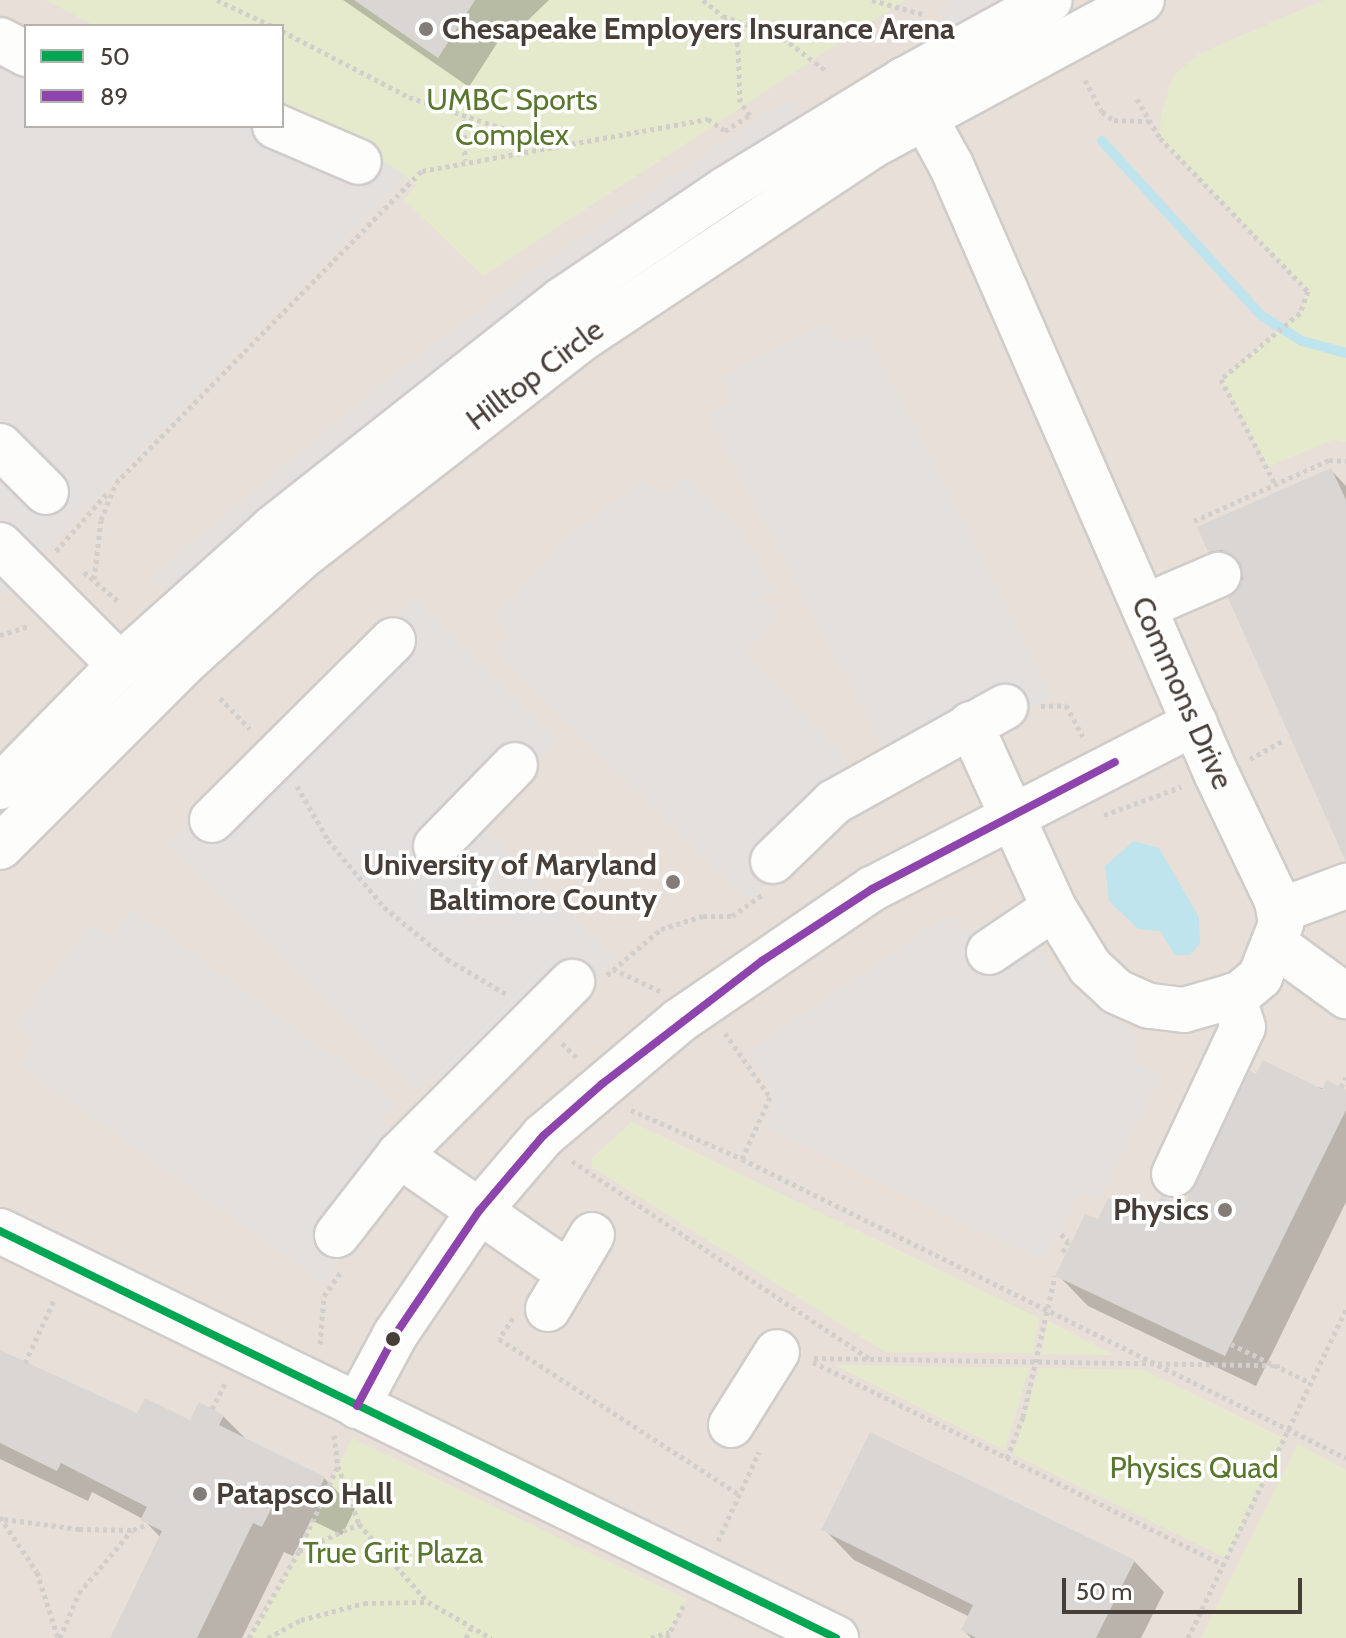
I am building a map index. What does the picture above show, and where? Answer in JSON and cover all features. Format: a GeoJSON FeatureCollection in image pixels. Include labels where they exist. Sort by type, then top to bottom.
{"type":"FeatureCollection","features":[{"type":"Feature","properties":{"kind":"street","name":"Hilltop Circle"},"geometry":{"type":"LineString","coordinates":[[0,847],[184,663],[299,559],[583,338],[738,231],[1050,0]]}},
{"type":"Feature","properties":{"kind":"street","name":"Hilltop Circle"},"geometry":{"type":"LineString","coordinates":[[0,787],[120,665],[273,528],[562,300],[726,189],[914,98],[1142,0]]}},
{"type":"Feature","properties":{"kind":"street"},"geometry":{"type":"LineString","coordinates":[[0,40],[24,53]]}},
{"type":"Feature","properties":{"kind":"street","name":"Commons Drive"},"geometry":{"type":"LineString","coordinates":[[914,98],[951,165],[1195,723],[1278,928]]}},
{"type":"Feature","properties":{"kind":"street"},"geometry":{"type":"LineString","coordinates":[[280,128],[359,162]]}},
{"type":"Feature","properties":{"kind":"street"},"geometry":{"type":"LineString","coordinates":[[0,446],[46,492]]}},
{"type":"Feature","properties":{"kind":"street"},"geometry":{"type":"LineString","coordinates":[[0,545],[120,665]]}},
{"type":"Feature","properties":{"kind":"street"},"geometry":{"type":"LineString","coordinates":[[1144,607],[1218,575]]}},
{"type":"Feature","properties":{"kind":"street"},"geometry":{"type":"LineString","coordinates":[[212,820],[393,640]]}},
{"type":"Feature","properties":{"kind":"street"},"geometry":{"type":"LineString","coordinates":[[773,861],[834,802],[988,715],[1010,814],[1054,908],[1090,967],[1116,991],[1149,1006],[1184,1010],[1233,996],[1260,977],[1278,928],[1346,886]]}},
{"type":"Feature","properties":{"kind":"street"},"geometry":{"type":"LineString","coordinates":[[357,1406],[395,1335],[479,1211],[543,1136],[679,1021],[872,889],[1010,814],[1195,723]]}},
{"type":"Feature","properties":{"kind":"street"},"geometry":{"type":"LineString","coordinates":[[436,846],[515,765]]}},
{"type":"Feature","properties":{"kind":"street"},"geometry":{"type":"LineString","coordinates":[[989,952],[1054,908]]}},
{"type":"Feature","properties":{"kind":"street"},"geometry":{"type":"LineString","coordinates":[[1278,928],[1346,996]]}},
{"type":"Feature","properties":{"kind":"street"},"geometry":{"type":"LineString","coordinates":[[344,1246],[399,1155],[572,982]]}},
{"type":"Feature","properties":{"kind":"street"},"geometry":{"type":"LineString","coordinates":[[1174,1174],[1243,1027],[1233,996]]}},
{"type":"Feature","properties":{"kind":"street"},"geometry":{"type":"LineString","coordinates":[[399,1155],[479,1211],[546,1296],[592,1235]]}},
{"type":"Feature","properties":{"kind":"street"},"geometry":{"type":"LineString","coordinates":[[0,1231],[836,1638]]}},
{"type":"Feature","properties":{"kind":"street"},"geometry":{"type":"LineString","coordinates":[[731,1425],[777,1352]]}},
{"type":"Feature","properties":{"kind":"path"},"geometry":{"type":"LineString","coordinates":[[217,0],[268,24]]}},
{"type":"Feature","properties":{"kind":"path"},"geometry":{"type":"LineString","coordinates":[[703,0],[723,16],[783,38],[825,70]]}},
{"type":"Feature","properties":{"kind":"path"},"geometry":{"type":"LineString","coordinates":[[872,0],[922,14]]}},
{"type":"Feature","properties":{"kind":"path"},"geometry":{"type":"LineString","coordinates":[[56,552],[116,483],[404,184],[422,171],[465,160],[708,119],[725,131],[750,115],[740,102],[738,45],[723,16]]}},
{"type":"Feature","properties":{"kind":"path"},"geometry":{"type":"LineString","coordinates":[[284,32],[464,119],[554,145]]}},
{"type":"Feature","properties":{"kind":"path"},"geometry":{"type":"LineString","coordinates":[[1085,80],[1102,112],[1114,120],[1149,121]]}},
{"type":"Feature","properties":{"kind":"path"},"geometry":{"type":"LineString","coordinates":[[1137,99],[1149,121],[1303,283],[1308,298],[1300,313],[1221,379],[1275,484]]}},
{"type":"Feature","properties":{"kind":"path"},"geometry":{"type":"LineString","coordinates":[[464,119],[465,160]]}},
{"type":"Feature","properties":{"kind":"path"},"geometry":{"type":"LineString","coordinates":[[1194,521],[1329,460],[1346,461]]}},
{"type":"Feature","properties":{"kind":"path"},"geometry":{"type":"LineString","coordinates":[[94,579],[101,520],[116,483]]}},
{"type":"Feature","properties":{"kind":"path"},"geometry":{"type":"LineString","coordinates":[[220,698],[275,755],[328,840],[384,907],[447,959],[515,999]]}},
{"type":"Feature","properties":{"kind":"path"},"geometry":{"type":"LineString","coordinates":[[1249,759],[1283,741]]}},
{"type":"Feature","properties":{"kind":"path"},"geometry":{"type":"LineString","coordinates":[[1089,821],[1188,784]]}},
{"type":"Feature","properties":{"kind":"path"},"geometry":{"type":"LineString","coordinates":[[613,969],[668,995]]}},
{"type":"Feature","properties":{"kind":"path"},"geometry":{"type":"LineString","coordinates":[[723,1030],[770,1097],[742,1159]]}},
{"type":"Feature","properties":{"kind":"path"},"geometry":{"type":"LineString","coordinates":[[565,1047],[573,1054]]}},
{"type":"Feature","properties":{"kind":"path"},"geometry":{"type":"LineString","coordinates":[[1341,1087],[1346,1077]]}},
{"type":"Feature","properties":{"kind":"path"},"geometry":{"type":"LineString","coordinates":[[627,1109],[742,1159],[1346,1458]]}},
{"type":"Feature","properties":{"kind":"path"},"geometry":{"type":"LineString","coordinates":[[571,1161],[871,1360]]}},
{"type":"Feature","properties":{"kind":"path"},"geometry":{"type":"LineString","coordinates":[[1061,1234],[1068,1241],[1062,1254]]}},
{"type":"Feature","properties":{"kind":"path"},"geometry":{"type":"LineString","coordinates":[[321,1351],[324,1296],[344,1246]]}},
{"type":"Feature","properties":{"kind":"path"},"geometry":{"type":"LineString","coordinates":[[1007,1458],[1035,1362],[1055,1276]]}},
{"type":"Feature","properties":{"kind":"path"},"geometry":{"type":"LineString","coordinates":[[25,1363],[58,1294]]}},
{"type":"Feature","properties":{"kind":"path"},"geometry":{"type":"LineString","coordinates":[[546,1296],[499,1339],[739,1494]]}},
{"type":"Feature","properties":{"kind":"path"},"geometry":{"type":"LineString","coordinates":[[1188,1638],[1346,1309]]}},
{"type":"Feature","properties":{"kind":"path"},"geometry":{"type":"LineString","coordinates":[[1231,1344],[1280,1365],[1309,1382]]}},
{"type":"Feature","properties":{"kind":"path"},"geometry":{"type":"LineString","coordinates":[[1223,1565],[805,1358],[1280,1365]]}},
{"type":"Feature","properties":{"kind":"path"},"geometry":{"type":"LineString","coordinates":[[212,1409],[228,1377]]}},
{"type":"Feature","properties":{"kind":"path"},"geometry":{"type":"LineString","coordinates":[[249,1638],[299,1551],[322,1492],[338,1466],[359,1524],[428,1602],[491,1638]]}},
{"type":"Feature","properties":{"kind":"path"},"geometry":{"type":"LineString","coordinates":[[2,1518],[133,1530],[148,1524]]}},
{"type":"Feature","properties":{"kind":"path"},"geometry":{"type":"LineString","coordinates":[[2,1518],[37,1572],[59,1638]]}},
{"type":"Feature","properties":{"kind":"path"},"geometry":{"type":"LineString","coordinates":[[299,1551],[359,1524]]}},
{"type":"Feature","properties":{"kind":"path"},"geometry":{"type":"LineString","coordinates":[[59,1638],[79,1593],[133,1530]]}},
{"type":"Feature","properties":{"kind":"path"},"geometry":{"type":"LineString","coordinates":[[651,1638],[668,1635],[686,1599]]}},
{"type":"Feature","properties":{"kind":"path"},"geometry":{"type":"LineString","coordinates":[[268,1638],[301,1620],[364,1603],[428,1602]]}},
{"type":"Feature","properties":{"kind":"path"},"geometry":{"type":"LineString","coordinates":[[466,1638],[471,1628]]}},
{"type":"Feature","properties":{"kind":"shaded area","name":"University of Maryland Baltimore County"},"geometry":{"type":"Polygon","coordinates":[[[0,0],[1346,0],[1346,1638],[0,1638],[0,0]]]}},
{"type":"Feature","properties":{"kind":"shaded area"},"geometry":{"type":"Polygon","coordinates":[[[954,0],[1010,0],[950,31],[938,8],[954,0]]]}},
{"type":"Feature","properties":{"kind":"shaded area"},"geometry":{"type":"Polygon","coordinates":[[[0,22],[24,33],[24,128],[284,126],[340,134],[406,176],[0,597],[0,22]]]}},
{"type":"Feature","properties":{"kind":"shaded area"},"geometry":{"type":"Polygon","coordinates":[[[790,98],[806,124],[176,601],[151,577],[392,376],[525,275],[790,98]]]}},
{"type":"Feature","properties":{"kind":"shaded area"},"geometry":{"type":"Polygon","coordinates":[[[825,323],[839,344],[866,333],[1053,697],[899,777],[708,415],[733,402],[721,378],[825,323]]]}},
{"type":"Feature","properties":{"kind":"shaded area"},"geometry":{"type":"Polygon","coordinates":[[[684,478],[739,530],[775,590],[750,602],[777,605],[778,614],[744,655],[848,760],[833,777],[855,806],[748,900],[493,651],[511,633],[496,615],[571,533],[644,480],[664,497],[684,478]]]}},
{"type":"Feature","properties":{"kind":"shaded area"},"geometry":{"type":"Polygon","coordinates":[[[413,598],[557,741],[477,822],[614,959],[468,1105],[435,1072],[416,1090],[168,843],[413,598]]]}},
{"type":"Feature","properties":{"kind":"shaded area"},"geometry":{"type":"Polygon","coordinates":[[[1010,905],[1053,968],[1087,1001],[1140,1037],[1133,1061],[1160,1076],[1099,1201],[1080,1193],[1042,1261],[765,1125],[775,1095],[750,1051],[949,914],[963,931],[970,932],[1010,905]]]}},
{"type":"Feature","properties":{"kind":"shaded area"},"geometry":{"type":"Polygon","coordinates":[[[132,910],[396,1102],[382,1121],[395,1132],[390,1191],[323,1282],[20,1065],[35,1041],[16,1025],[90,924],[110,937],[132,910]]]}},
{"type":"Feature","properties":{"kind":"green space","name":"UMBC Sports Complex"},"geometry":{"type":"Polygon","coordinates":[[[46,0],[905,0],[483,276],[404,199],[416,185],[406,176],[340,134],[284,112],[284,24],[91,24],[46,0]]]}},
{"type":"Feature","properties":{"kind":"green space"},"geometry":{"type":"Polygon","coordinates":[[[1324,0],[1346,0],[1346,442],[1334,439],[1268,467],[1221,379],[1300,313],[1308,291],[1160,138],[1161,115],[1173,76],[1201,53],[1324,0]]]}},
{"type":"Feature","properties":{"kind":"green space"},"geometry":{"type":"Polygon","coordinates":[[[632,1122],[1039,1318],[1033,1353],[885,1352],[592,1167],[592,1158],[632,1122]]]}},
{"type":"Feature","properties":{"kind":"green space"},"geometry":{"type":"Polygon","coordinates":[[[1048,1321],[1114,1355],[1042,1354],[1048,1321]]]}},
{"type":"Feature","properties":{"kind":"green space"},"geometry":{"type":"Polygon","coordinates":[[[835,1365],[1029,1368],[1005,1450],[835,1365]]]}},
{"type":"Feature","properties":{"kind":"green space","name":"Physics Quad"},"geometry":{"type":"Polygon","coordinates":[[[1039,1368],[1144,1370],[1283,1438],[1226,1558],[1013,1454],[1039,1368]]]}},
{"type":"Feature","properties":{"kind":"green space","name":"True Grit Plaza"},"geometry":{"type":"Polygon","coordinates":[[[352,1438],[686,1599],[667,1638],[249,1638],[299,1551],[352,1438]]]}},
{"type":"Feature","properties":{"kind":"green space"},"geometry":{"type":"Polygon","coordinates":[[[1298,1444],[1346,1470],[1346,1638],[1201,1638],[1298,1444]]]}},
{"type":"Feature","properties":{"kind":"water"},"geometry":{"type":"Polygon","coordinates":[[[1134,841],[1159,848],[1199,917],[1200,944],[1190,955],[1175,955],[1160,931],[1138,929],[1109,901],[1105,866],[1134,841]]]}},
{"type":"Feature","properties":{"kind":"building","name":"Chesapeake Employers Insurance Arena"},"geometry":{"type":"Polygon","coordinates":[[[354,0],[475,0],[438,58],[354,0]]]}},
{"type":"Feature","properties":{"kind":"building"},"geometry":{"type":"Polygon","coordinates":[[[1331,468],[1346,500],[1346,862],[1228,598],[1243,579],[1241,564],[1222,550],[1208,552],[1197,527],[1331,468]]]}},
{"type":"Feature","properties":{"kind":"building","name":"Physics"},"geometry":{"type":"Polygon","coordinates":[[[1263,1060],[1322,1089],[1327,1080],[1346,1090],[1346,1110],[1225,1356],[1055,1276],[1085,1214],[1098,1219],[1108,1198],[1150,1218],[1161,1196],[1183,1207],[1250,1071],[1256,1074],[1263,1060]]]}},
{"type":"Feature","properties":{"kind":"building","name":"Patapsco Hall"},"geometry":{"type":"Polygon","coordinates":[[[0,1350],[137,1413],[145,1398],[190,1420],[199,1402],[224,1415],[219,1425],[325,1477],[311,1506],[280,1491],[262,1527],[253,1523],[197,1638],[110,1638],[162,1531],[140,1520],[147,1507],[61,1463],[57,1471],[0,1443],[0,1350]]]}},
{"type":"Feature","properties":{"kind":"building"},"geometry":{"type":"Polygon","coordinates":[[[870,1432],[1135,1560],[1096,1638],[976,1638],[961,1630],[973,1605],[821,1530],[870,1432]]]}},
{"type":"Feature","properties":{"kind":"waterway"},"geometry":{"type":"LineString","coordinates":[[1102,141],[1262,316],[1302,341],[1346,353]]}},
{"type":"Feature","properties":{"kind":"transit line","name":"89"},"geometry":{"type":"LineString","coordinates":[[357,1406],[395,1335],[479,1211],[543,1136],[602,1084],[762,961],[872,889],[1115,762]]}},
{"type":"Feature","properties":{"kind":"transit line","name":"50"},"geometry":{"type":"LineString","coordinates":[[0,1231],[836,1638]]}},
{"type":"Feature","properties":{"kind":"place","name":"Chesapeake Employers Insurance Arena"},"geometry":{"type":"Point","coordinates":[426,29]}},
{"type":"Feature","properties":{"kind":"place","name":"University of Maryland Baltimore County"},"geometry":{"type":"Point","coordinates":[673,882]}},
{"type":"Feature","properties":{"kind":"place","name":"Physics"},"geometry":{"type":"Point","coordinates":[1225,1210]}},
{"type":"Feature","properties":{"kind":"place","name":"Patapsco Hall"},"geometry":{"type":"Point","coordinates":[200,1494]}}]}
